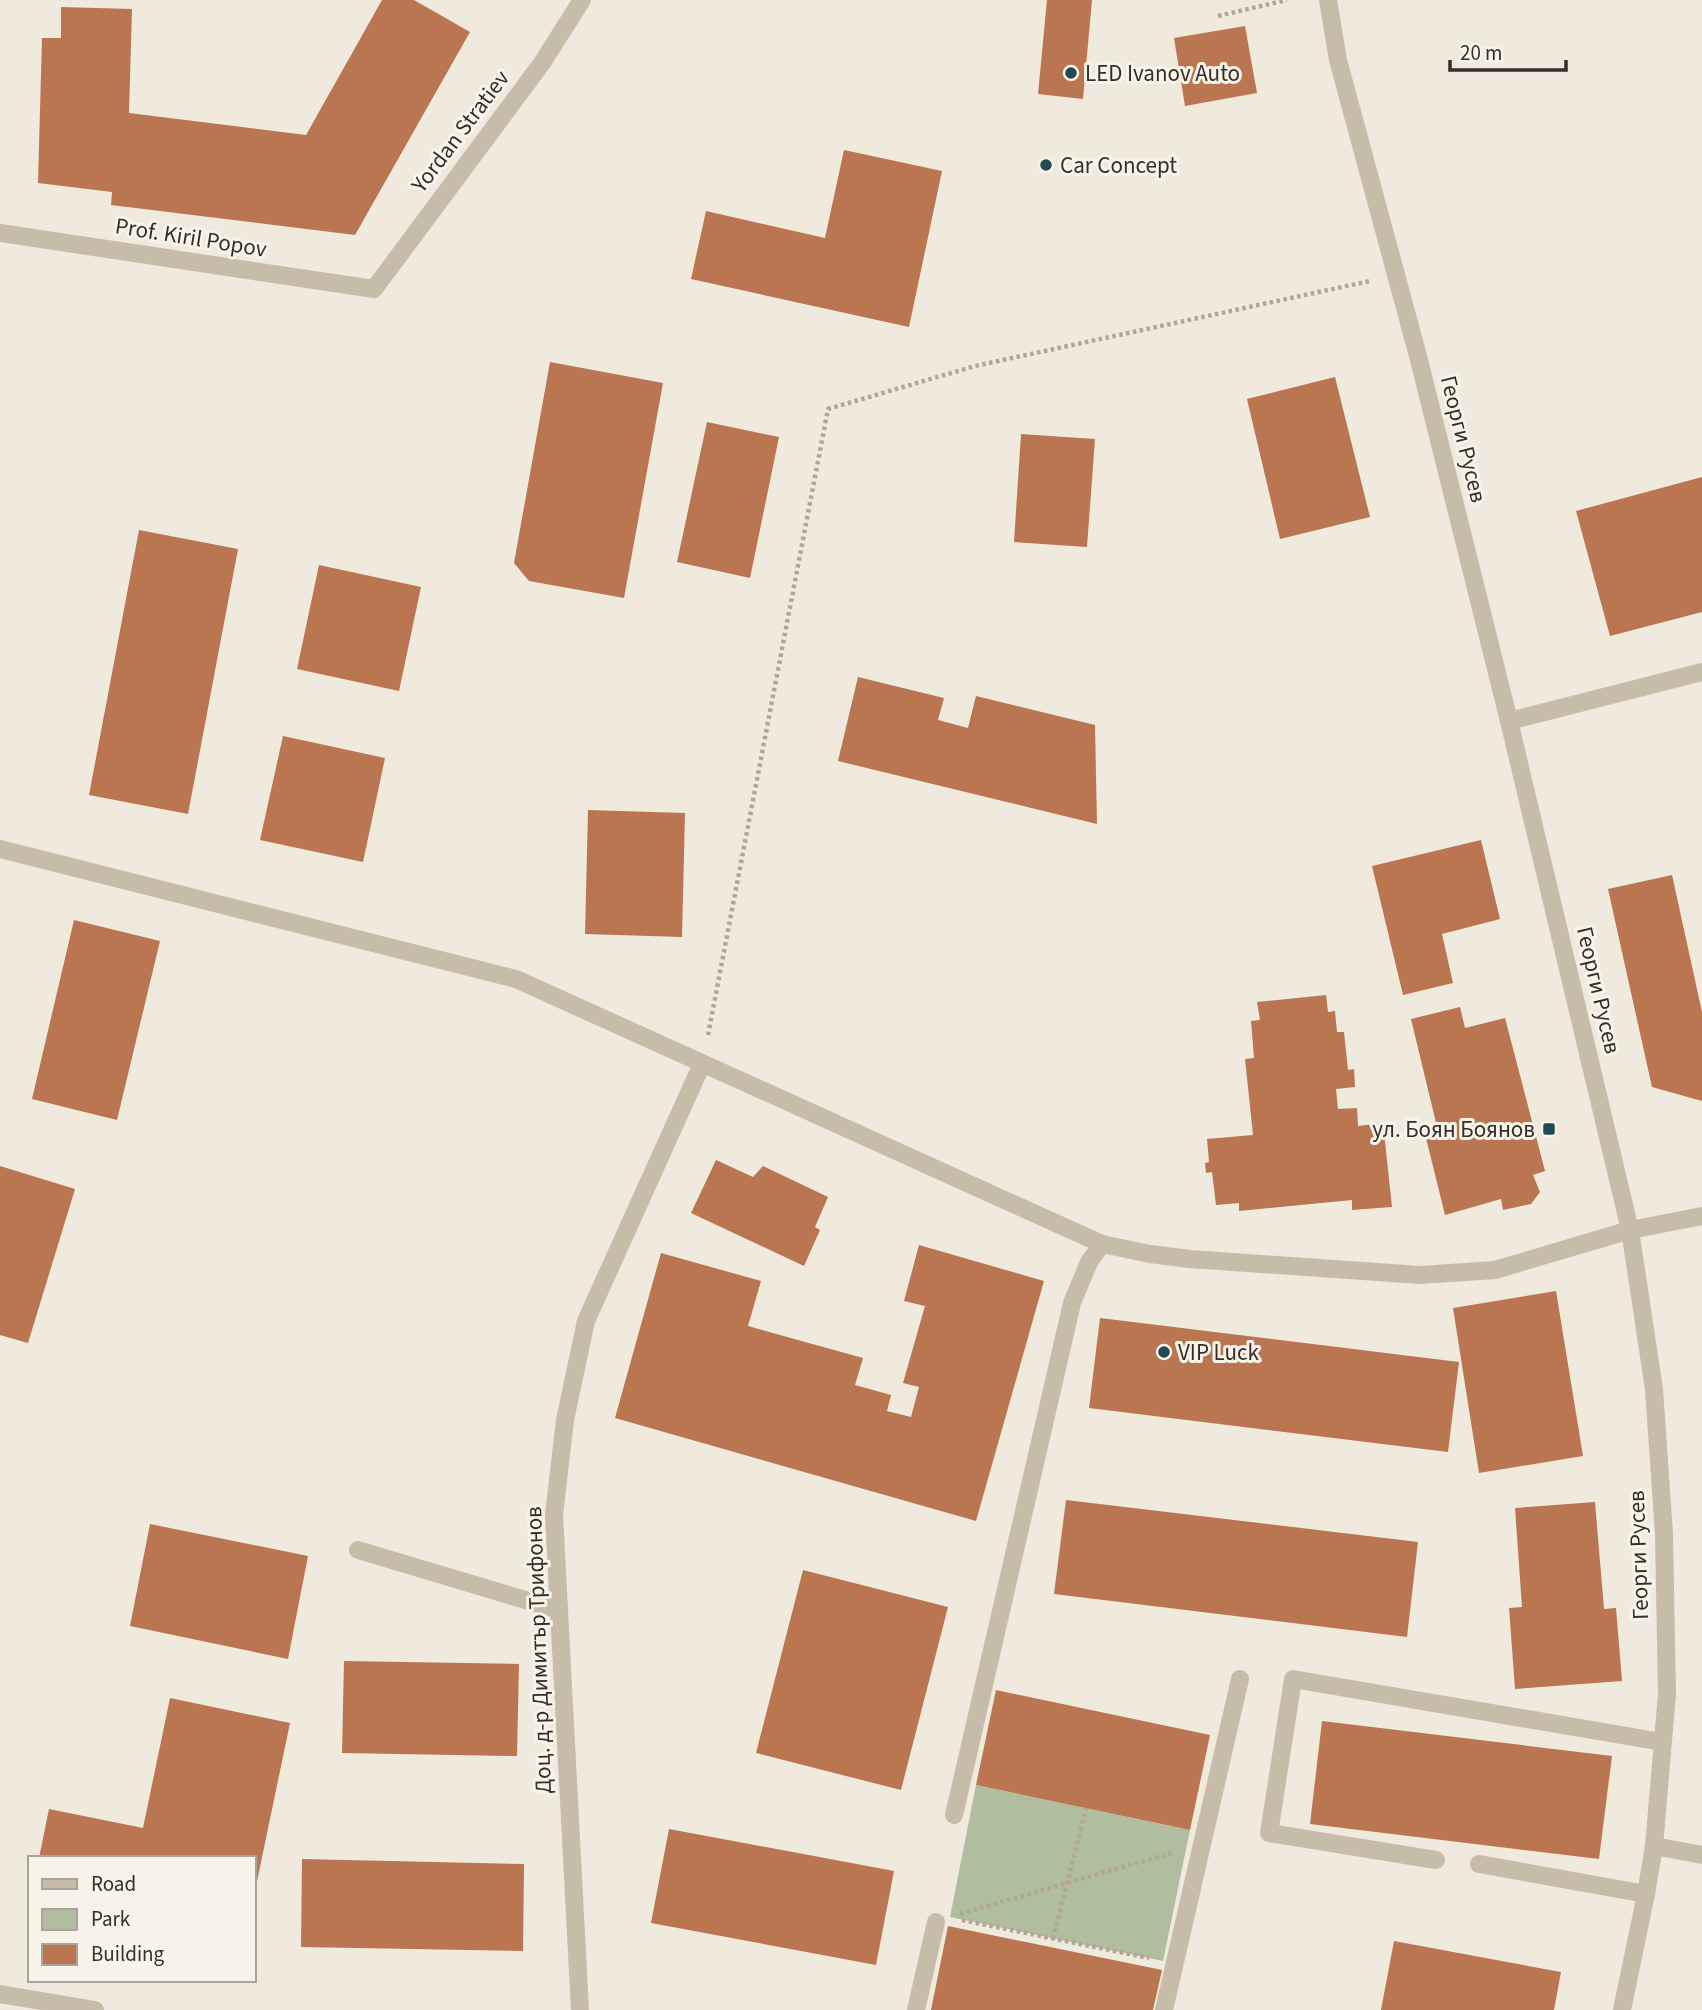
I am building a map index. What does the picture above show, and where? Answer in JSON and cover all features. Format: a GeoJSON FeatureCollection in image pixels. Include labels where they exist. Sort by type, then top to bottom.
{"type":"FeatureCollection","features":[{"type":"Feature","properties":{"kind":"street","name":"Yordan Stratiev"},"geometry":{"type":"LineString","coordinates":[[374,289],[542,63],[582,0]]}},
{"type":"Feature","properties":{"kind":"street","name":"Георги Русев"},"geometry":{"type":"LineString","coordinates":[[1328,0],[1338,60],[1509,721],[1630,1230],[1654,1389],[1664,1534],[1667,1694],[1654,1846],[1622,2010]]}},
{"type":"Feature","properties":{"kind":"street","name":"Prof. Kiril Popov"},"geometry":{"type":"LineString","coordinates":[[0,233],[374,289]]}},
{"type":"Feature","properties":{"kind":"street"},"geometry":{"type":"LineString","coordinates":[[1509,721],[1702,672]]}},
{"type":"Feature","properties":{"kind":"street"},"geometry":{"type":"LineString","coordinates":[[0,849],[516,979],[1102,1244],[1190,1259],[1420,1275],[1495,1270],[1630,1230],[1702,1216]]}},
{"type":"Feature","properties":{"kind":"street","name":"Доц. д-р Димитър Трифонов"},"geometry":{"type":"LineString","coordinates":[[580,2010],[554,1515],[565,1420],[586,1321],[702,1064]]}},
{"type":"Feature","properties":{"kind":"street"},"geometry":{"type":"LineString","coordinates":[[954,1815],[1072,1303],[1088,1262],[1102,1244]]}},
{"type":"Feature","properties":{"kind":"street"},"geometry":{"type":"LineString","coordinates":[[358,1550],[559,1610]]}},
{"type":"Feature","properties":{"kind":"street"},"geometry":{"type":"LineString","coordinates":[[1164,2010],[1240,1679]]}},
{"type":"Feature","properties":{"kind":"street"},"geometry":{"type":"LineString","coordinates":[[1436,1860],[1269,1833],[1293,1679],[1662,1742]]}},
{"type":"Feature","properties":{"kind":"street"},"geometry":{"type":"LineString","coordinates":[[1654,1846],[1702,1855]]}},
{"type":"Feature","properties":{"kind":"street"},"geometry":{"type":"LineString","coordinates":[[1479,1864],[1646,1894]]}},
{"type":"Feature","properties":{"kind":"street"},"geometry":{"type":"LineString","coordinates":[[916,2010],[936,1922]]}},
{"type":"Feature","properties":{"kind":"street"},"geometry":{"type":"LineString","coordinates":[[0,1994],[95,2010]]}},
{"type":"Feature","properties":{"kind":"path"},"geometry":{"type":"LineString","coordinates":[[1217,16],[1287,0]]}},
{"type":"Feature","properties":{"kind":"path"},"geometry":{"type":"LineString","coordinates":[[702,1064],[828,409],[975,366],[1396,276]]}},
{"type":"Feature","properties":{"kind":"path"},"geometry":{"type":"LineString","coordinates":[[1053,1939],[1086,1808]]}},
{"type":"Feature","properties":{"kind":"path"},"geometry":{"type":"LineString","coordinates":[[1151,1958],[950,1917],[1181,1850]]}},
{"type":"Feature","properties":{"kind":"green space"},"geometry":{"type":"Polygon","coordinates":[[[976,1785],[1190,1830],[1163,1961],[950,1917],[976,1785]]]}},
{"type":"Feature","properties":{"kind":"building"},"geometry":{"type":"Polygon","coordinates":[[[382,0],[414,0],[470,32],[355,235],[111,205],[112,192],[38,183],[42,38],[61,38],[61,7],[132,9],[129,113],[306,135],[382,0]]]}},
{"type":"Feature","properties":{"kind":"building"},"geometry":{"type":"Polygon","coordinates":[[[1047,0],[1092,0],[1083,99],[1038,94],[1047,0]]]}},
{"type":"Feature","properties":{"kind":"building"},"geometry":{"type":"Polygon","coordinates":[[[1245,26],[1257,93],[1185,106],[1174,38],[1245,26]]]}},
{"type":"Feature","properties":{"kind":"building"},"geometry":{"type":"Polygon","coordinates":[[[844,150],[942,171],[909,327],[691,279],[706,211],[825,238],[844,150]]]}},
{"type":"Feature","properties":{"kind":"building"},"geometry":{"type":"Polygon","coordinates":[[[550,362],[663,383],[624,598],[529,581],[514,563],[550,362]]]}},
{"type":"Feature","properties":{"kind":"building"},"geometry":{"type":"Polygon","coordinates":[[[1335,377],[1370,517],[1280,539],[1247,399],[1335,377]]]}},
{"type":"Feature","properties":{"kind":"building"},"geometry":{"type":"Polygon","coordinates":[[[707,422],[779,437],[750,578],[677,562],[707,422]]]}},
{"type":"Feature","properties":{"kind":"building"},"geometry":{"type":"Polygon","coordinates":[[[1021,434],[1095,439],[1087,547],[1014,542],[1021,434]]]}},
{"type":"Feature","properties":{"kind":"building"},"geometry":{"type":"Polygon","coordinates":[[[1702,477],[1702,612],[1610,636],[1576,511],[1702,477]]]}},
{"type":"Feature","properties":{"kind":"building"},"geometry":{"type":"Polygon","coordinates":[[[139,530],[238,549],[188,814],[89,795],[139,530]]]}},
{"type":"Feature","properties":{"kind":"building"},"geometry":{"type":"Polygon","coordinates":[[[319,565],[421,587],[399,691],[297,669],[319,565]]]}},
{"type":"Feature","properties":{"kind":"building"},"geometry":{"type":"Polygon","coordinates":[[[858,677],[944,698],[938,720],[968,728],[976,696],[1095,725],[1097,824],[838,761],[858,677]]]}},
{"type":"Feature","properties":{"kind":"building"},"geometry":{"type":"Polygon","coordinates":[[[283,736],[385,758],[363,862],[260,840],[283,736]]]}},
{"type":"Feature","properties":{"kind":"building"},"geometry":{"type":"Polygon","coordinates":[[[588,810],[685,813],[682,937],[585,934],[588,810]]]}},
{"type":"Feature","properties":{"kind":"building"},"geometry":{"type":"Polygon","coordinates":[[[1481,840],[1500,919],[1442,934],[1453,983],[1403,995],[1372,866],[1481,840]]]}},
{"type":"Feature","properties":{"kind":"building"},"geometry":{"type":"Polygon","coordinates":[[[1672,875],[1702,1012],[1702,1101],[1652,1087],[1608,889],[1672,875]]]}},
{"type":"Feature","properties":{"kind":"building"},"geometry":{"type":"Polygon","coordinates":[[[74,920],[160,941],[117,1120],[32,1099],[74,920]]]}},
{"type":"Feature","properties":{"kind":"building"},"geometry":{"type":"Polygon","coordinates":[[[1326,995],[1328,1012],[1335,1011],[1337,1032],[1344,1032],[1348,1070],[1354,1069],[1355,1087],[1336,1089],[1338,1109],[1357,1108],[1358,1126],[1383,1123],[1392,1207],[1352,1210],[1352,1200],[1239,1211],[1239,1203],[1216,1205],[1212,1172],[1206,1173],[1205,1163],[1209,1162],[1207,1139],[1253,1135],[1245,1059],[1254,1058],[1251,1021],[1260,1020],[1257,1002],[1326,995]]]}},
{"type":"Feature","properties":{"kind":"building"},"geometry":{"type":"Polygon","coordinates":[[[1460,1007],[1465,1028],[1505,1018],[1545,1171],[1533,1175],[1540,1192],[1531,1204],[1503,1210],[1501,1199],[1445,1215],[1425,1134],[1438,1131],[1411,1019],[1460,1007]]]}},
{"type":"Feature","properties":{"kind":"building"},"geometry":{"type":"Polygon","coordinates":[[[716,1160],[753,1177],[763,1166],[828,1197],[815,1227],[820,1230],[804,1266],[691,1213],[716,1160]]]}},
{"type":"Feature","properties":{"kind":"building"},"geometry":{"type":"Polygon","coordinates":[[[0,1166],[75,1189],[28,1343],[0,1335],[0,1166]]]}},
{"type":"Feature","properties":{"kind":"building"},"geometry":{"type":"Polygon","coordinates":[[[919,1245],[1044,1281],[976,1521],[615,1418],[661,1253],[761,1281],[748,1326],[863,1358],[855,1385],[891,1395],[887,1411],[911,1417],[919,1387],[903,1383],[925,1306],[904,1301],[919,1245]]]}},
{"type":"Feature","properties":{"kind":"building"},"geometry":{"type":"Polygon","coordinates":[[[1556,1291],[1583,1456],[1479,1473],[1453,1308],[1556,1291]]]}},
{"type":"Feature","properties":{"kind":"building"},"geometry":{"type":"Polygon","coordinates":[[[1100,1318],[1459,1362],[1448,1452],[1089,1408],[1100,1318]]]}},
{"type":"Feature","properties":{"kind":"building"},"geometry":{"type":"Polygon","coordinates":[[[1066,1500],[1418,1542],[1407,1637],[1054,1594],[1066,1500]]]}},
{"type":"Feature","properties":{"kind":"building"},"geometry":{"type":"Polygon","coordinates":[[[1595,1502],[1604,1609],[1616,1608],[1622,1681],[1515,1689],[1509,1608],[1522,1607],[1515,1508],[1595,1502]]]}},
{"type":"Feature","properties":{"kind":"building"},"geometry":{"type":"Polygon","coordinates":[[[150,1524],[308,1556],[288,1659],[130,1626],[150,1524]]]}},
{"type":"Feature","properties":{"kind":"building"},"geometry":{"type":"Polygon","coordinates":[[[803,1570],[948,1607],[901,1790],[756,1753],[803,1570]]]}},
{"type":"Feature","properties":{"kind":"building"},"geometry":{"type":"Polygon","coordinates":[[[344,1661],[519,1664],[517,1756],[342,1753],[344,1661]]]}},
{"type":"Feature","properties":{"kind":"building"},"geometry":{"type":"Polygon","coordinates":[[[996,1690],[1210,1735],[1190,1830],[976,1785],[996,1690]]]}},
{"type":"Feature","properties":{"kind":"building"},"geometry":{"type":"Polygon","coordinates":[[[170,1698],[290,1723],[256,1886],[256,1856],[39,1856],[49,1809],[143,1828],[170,1698]]]}},
{"type":"Feature","properties":{"kind":"building"},"geometry":{"type":"Polygon","coordinates":[[[1322,1721],[1612,1756],[1599,1859],[1310,1824],[1322,1721]]]}},
{"type":"Feature","properties":{"kind":"building"},"geometry":{"type":"Polygon","coordinates":[[[669,1829],[894,1871],[876,1965],[651,1923],[669,1829]]]}},
{"type":"Feature","properties":{"kind":"building"},"geometry":{"type":"Polygon","coordinates":[[[302,1859],[524,1864],[523,1951],[301,1947],[302,1859]]]}},
{"type":"Feature","properties":{"kind":"building"},"geometry":{"type":"Polygon","coordinates":[[[948,1926],[1162,1970],[1153,2010],[931,2010],[948,1926]]]}},
{"type":"Feature","properties":{"kind":"building"},"geometry":{"type":"Polygon","coordinates":[[[1394,1941],[1561,1972],[1554,2010],[1381,2010],[1394,1941]]]}},
{"type":"Feature","properties":{"kind":"place","name":"LED Ivanov Auto"},"geometry":{"type":"Point","coordinates":[1071,73]}},
{"type":"Feature","properties":{"kind":"place","name":"Car Concept"},"geometry":{"type":"Point","coordinates":[1046,165]}},
{"type":"Feature","properties":{"kind":"place","name":"ул. Боян Боянов"},"geometry":{"type":"Point","coordinates":[1549,1129]}},
{"type":"Feature","properties":{"kind":"place","name":"VIP Luck"},"geometry":{"type":"Point","coordinates":[1164,1352]}}]}
